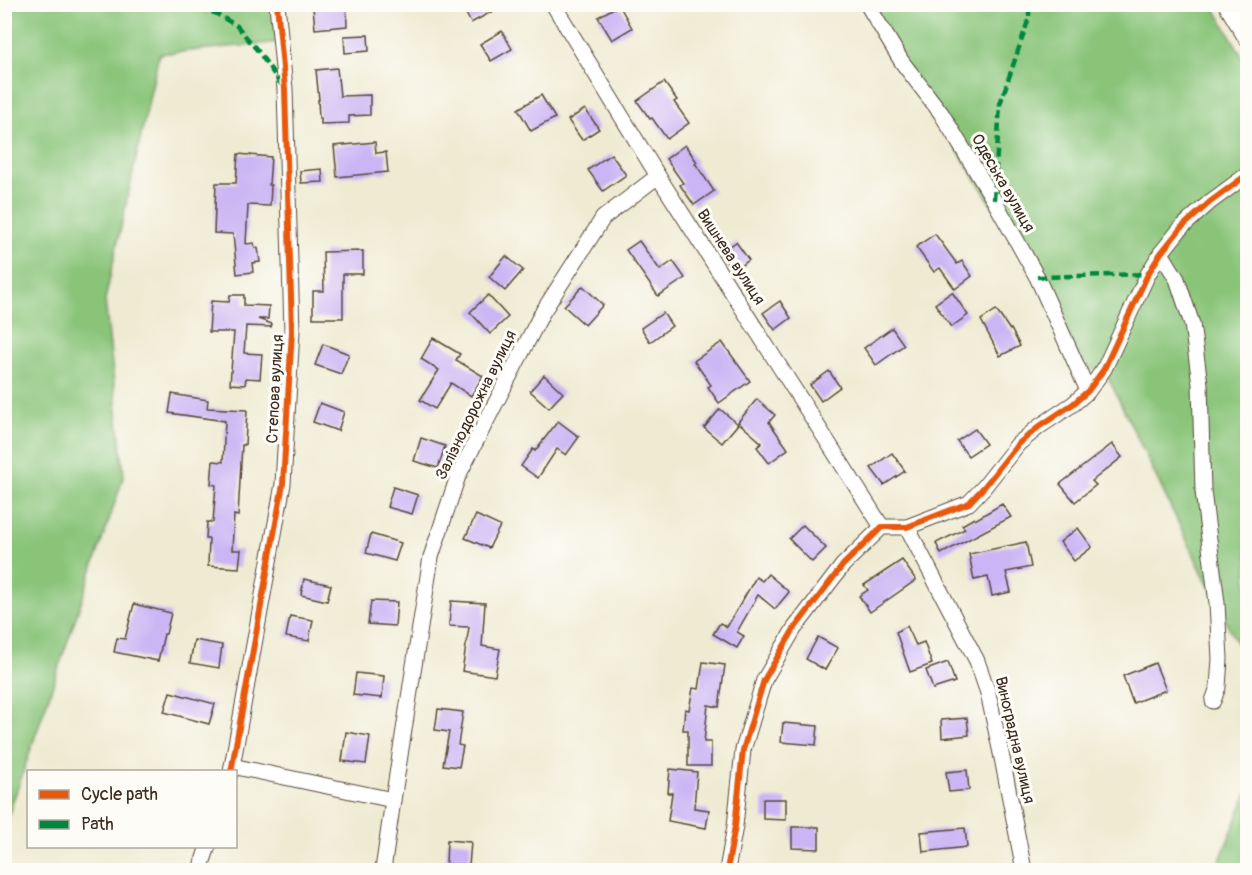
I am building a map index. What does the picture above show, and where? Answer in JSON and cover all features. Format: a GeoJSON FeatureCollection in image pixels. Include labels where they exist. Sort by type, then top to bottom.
{"type":"FeatureCollection","features":[{"type":"Feature","properties":{"kind":"street","name":"Степова вулиця"},"geometry":{"type":"LineString","coordinates":[[232,769],[283,484],[292,331],[285,89],[277,4]]}},
{"type":"Feature","properties":{"kind":"street","name":"Вишнева вулиця"},"geometry":{"type":"LineString","coordinates":[[554,4],[658,176],[882,527]]}},
{"type":"Feature","properties":{"kind":"street","name":"Одеська вулиця"},"geometry":{"type":"LineString","coordinates":[[867,4],[902,62],[941,113],[994,200],[1037,277],[1088,392]]}},
{"type":"Feature","properties":{"kind":"street"},"geometry":{"type":"LineString","coordinates":[[1229,4],[1248,36]]}},
{"type":"Feature","properties":{"kind":"street"},"geometry":{"type":"LineString","coordinates":[[727,870],[735,826],[743,750],[764,680],[794,629],[843,565],[882,527],[907,526],[969,503],[1018,444],[1088,392],[1104,369],[1148,274],[1161,253],[1181,228],[1210,202],[1248,174]]}},
{"type":"Feature","properties":{"kind":"street","name":"Залізнодорожна вулиця"},"geometry":{"type":"LineString","coordinates":[[383,870],[431,557],[458,476],[542,313],[603,218],[658,176]]}},
{"type":"Feature","properties":{"kind":"street"},"geometry":{"type":"LineString","coordinates":[[1161,253],[1177,279],[1192,324],[1200,384],[1203,491],[1217,603],[1220,659],[1218,687],[1213,701]]}},
{"type":"Feature","properties":{"kind":"street","name":"Виноградна вулиця"},"geometry":{"type":"LineString","coordinates":[[907,526],[977,661],[1002,758],[1024,870]]}},
{"type":"Feature","properties":{"kind":"street"},"geometry":{"type":"LineString","coordinates":[[232,769],[393,800]]}},
{"type":"Feature","properties":{"kind":"street"},"geometry":{"type":"LineString","coordinates":[[200,870],[206,848]]}},
{"type":"Feature","properties":{"kind":"green space"},"geometry":{"type":"Polygon","coordinates":[[[5,5],[276,5],[280,42],[159,54],[105,300],[124,476],[5,825],[5,5]]]}},
{"type":"Feature","properties":{"kind":"green space"},"geometry":{"type":"Polygon","coordinates":[[[867,5],[1213,5],[1247,65],[1247,665],[1104,369],[1080,370],[1037,277],[867,5]]]}},
{"type":"Feature","properties":{"kind":"green space"},"geometry":{"type":"Polygon","coordinates":[[[1247,793],[1247,870],[1216,870],[1247,793]]]}},
{"type":"Feature","properties":{"kind":"building"},"geometry":{"type":"Polygon","coordinates":[[[346,4],[347,26],[315,29],[313,7],[346,4]]]}},
{"type":"Feature","properties":{"kind":"building"},"geometry":{"type":"Polygon","coordinates":[[[461,4],[506,4],[471,23],[461,4]]]}},
{"type":"Feature","properties":{"kind":"building"},"geometry":{"type":"Polygon","coordinates":[[[619,5],[632,28],[612,40],[598,17],[619,5]]]}},
{"type":"Feature","properties":{"kind":"building"},"geometry":{"type":"Polygon","coordinates":[[[502,31],[512,49],[491,61],[480,44],[502,31]]]}},
{"type":"Feature","properties":{"kind":"building"},"geometry":{"type":"Polygon","coordinates":[[[368,35],[369,51],[345,53],[344,36],[368,35]]]}},
{"type":"Feature","properties":{"kind":"building"},"geometry":{"type":"Polygon","coordinates":[[[337,68],[340,96],[370,95],[370,115],[349,116],[349,123],[321,124],[316,70],[337,68]]]}},
{"type":"Feature","properties":{"kind":"building"},"geometry":{"type":"Polygon","coordinates":[[[664,82],[677,100],[674,102],[689,123],[667,139],[637,101],[664,82]]]}},
{"type":"Feature","properties":{"kind":"building"},"geometry":{"type":"Polygon","coordinates":[[[541,95],[555,118],[531,131],[518,109],[541,95]]]}},
{"type":"Feature","properties":{"kind":"building"},"geometry":{"type":"Polygon","coordinates":[[[585,109],[599,129],[582,140],[568,120],[585,109]]]}},
{"type":"Feature","properties":{"kind":"building"},"geometry":{"type":"Polygon","coordinates":[[[375,142],[376,153],[386,152],[388,172],[337,177],[334,146],[375,142]]]}},
{"type":"Feature","properties":{"kind":"building"},"geometry":{"type":"Polygon","coordinates":[[[685,145],[714,191],[694,205],[680,185],[683,183],[666,159],[685,145]]]}},
{"type":"Feature","properties":{"kind":"building"},"geometry":{"type":"Polygon","coordinates":[[[238,154],[271,157],[269,185],[271,185],[270,206],[248,205],[246,244],[254,243],[255,248],[258,248],[260,262],[252,263],[253,272],[237,274],[233,234],[214,233],[216,183],[236,183],[238,154]]]}},
{"type":"Feature","properties":{"kind":"building"},"geometry":{"type":"Polygon","coordinates":[[[611,154],[626,175],[603,191],[588,170],[611,154]]]}},
{"type":"Feature","properties":{"kind":"building"},"geometry":{"type":"Polygon","coordinates":[[[322,169],[323,182],[301,183],[300,171],[322,169]]]}},
{"type":"Feature","properties":{"kind":"building"},"geometry":{"type":"Polygon","coordinates":[[[935,234],[957,264],[962,261],[972,276],[955,289],[940,268],[934,272],[916,247],[935,234]]]}},
{"type":"Feature","properties":{"kind":"building"},"geometry":{"type":"Polygon","coordinates":[[[639,241],[660,270],[673,261],[685,278],[658,296],[626,250],[639,241]]]}},
{"type":"Feature","properties":{"kind":"building"},"geometry":{"type":"Polygon","coordinates":[[[736,242],[749,260],[733,271],[720,253],[736,242]]]}},
{"type":"Feature","properties":{"kind":"building"},"geometry":{"type":"Polygon","coordinates":[[[363,251],[363,274],[343,274],[343,318],[313,318],[313,291],[324,291],[323,252],[363,251]]]}},
{"type":"Feature","properties":{"kind":"building"},"geometry":{"type":"Polygon","coordinates":[[[506,256],[523,270],[505,291],[489,277],[506,256]]]}},
{"type":"Feature","properties":{"kind":"building"},"geometry":{"type":"Polygon","coordinates":[[[583,286],[603,305],[585,325],[564,306],[583,286]]]}},
{"type":"Feature","properties":{"kind":"building"},"geometry":{"type":"Polygon","coordinates":[[[952,292],[968,315],[951,327],[935,304],[952,292]]]}},
{"type":"Feature","properties":{"kind":"building"},"geometry":{"type":"Polygon","coordinates":[[[230,295],[244,295],[244,305],[269,306],[268,319],[258,319],[272,324],[271,327],[246,326],[244,353],[262,354],[260,379],[246,378],[245,385],[230,384],[234,332],[209,332],[211,301],[229,302],[230,295]]]}},
{"type":"Feature","properties":{"kind":"building"},"geometry":{"type":"Polygon","coordinates":[[[488,295],[508,317],[490,334],[470,312],[488,295]]]}},
{"type":"Feature","properties":{"kind":"building"},"geometry":{"type":"Polygon","coordinates":[[[780,301],[791,318],[775,330],[763,313],[780,301]]]}},
{"type":"Feature","properties":{"kind":"building"},"geometry":{"type":"Polygon","coordinates":[[[996,310],[1011,329],[1020,346],[1000,356],[981,320],[996,310]]]}},
{"type":"Feature","properties":{"kind":"building"},"geometry":{"type":"Polygon","coordinates":[[[663,313],[672,326],[650,342],[641,328],[663,313]]]}},
{"type":"Feature","properties":{"kind":"building"},"geometry":{"type":"Polygon","coordinates":[[[892,328],[904,345],[876,365],[864,348],[892,328]]]}},
{"type":"Feature","properties":{"kind":"building"},"geometry":{"type":"Polygon","coordinates":[[[433,338],[460,354],[456,360],[483,376],[471,396],[451,383],[435,409],[420,400],[439,370],[421,359],[433,338]]]}},
{"type":"Feature","properties":{"kind":"building"},"geometry":{"type":"Polygon","coordinates":[[[722,342],[750,381],[719,403],[708,387],[711,385],[694,361],[722,342]]]}},
{"type":"Feature","properties":{"kind":"building"},"geometry":{"type":"Polygon","coordinates":[[[323,344],[349,354],[341,374],[315,365],[323,344]]]}},
{"type":"Feature","properties":{"kind":"building"},"geometry":{"type":"Polygon","coordinates":[[[829,371],[840,387],[821,401],[810,385],[829,371]]]}},
{"type":"Feature","properties":{"kind":"building"},"geometry":{"type":"Polygon","coordinates":[[[544,375],[563,393],[549,408],[530,391],[544,375]]]}},
{"type":"Feature","properties":{"kind":"building"},"geometry":{"type":"Polygon","coordinates":[[[172,394],[208,400],[207,408],[247,410],[245,445],[242,445],[238,516],[234,515],[232,550],[241,550],[239,568],[208,566],[207,522],[213,522],[216,485],[211,484],[213,461],[223,462],[225,421],[169,413],[172,394]]]}},
{"type":"Feature","properties":{"kind":"building"},"geometry":{"type":"Polygon","coordinates":[[[757,399],[775,415],[769,422],[788,449],[769,463],[757,447],[762,443],[738,422],[757,399]]]}},
{"type":"Feature","properties":{"kind":"building"},"geometry":{"type":"Polygon","coordinates":[[[320,403],[344,412],[338,431],[313,422],[320,403]]]}},
{"type":"Feature","properties":{"kind":"building"},"geometry":{"type":"Polygon","coordinates":[[[720,409],[738,424],[722,443],[704,428],[720,409]]]}},
{"type":"Feature","properties":{"kind":"building"},"geometry":{"type":"Polygon","coordinates":[[[558,421],[579,437],[566,455],[557,449],[538,478],[521,466],[558,421]]]}},
{"type":"Feature","properties":{"kind":"building"},"geometry":{"type":"Polygon","coordinates":[[[975,429],[986,444],[968,456],[957,441],[975,429]]]}},
{"type":"Feature","properties":{"kind":"building"},"geometry":{"type":"Polygon","coordinates":[[[421,438],[445,446],[438,468],[414,461],[421,438]]]}},
{"type":"Feature","properties":{"kind":"building"},"geometry":{"type":"Polygon","coordinates":[[[1112,444],[1122,457],[1092,481],[1096,485],[1075,502],[1060,484],[1112,444]]]}},
{"type":"Feature","properties":{"kind":"building"},"geometry":{"type":"Polygon","coordinates":[[[892,453],[905,471],[884,485],[871,468],[892,453]]]}},
{"type":"Feature","properties":{"kind":"building"},"geometry":{"type":"Polygon","coordinates":[[[393,487],[418,495],[412,514],[387,507],[393,487]]]}},
{"type":"Feature","properties":{"kind":"building"},"geometry":{"type":"Polygon","coordinates":[[[1002,504],[1011,517],[941,554],[936,543],[965,529],[962,525],[1002,504]]]}},
{"type":"Feature","properties":{"kind":"building"},"geometry":{"type":"Polygon","coordinates":[[[476,515],[500,526],[489,548],[465,538],[476,515]]]}},
{"type":"Feature","properties":{"kind":"building"},"geometry":{"type":"Polygon","coordinates":[[[803,525],[826,548],[812,562],[789,539],[803,525]]]}},
{"type":"Feature","properties":{"kind":"building"},"geometry":{"type":"Polygon","coordinates":[[[1078,528],[1092,547],[1074,561],[1060,542],[1078,528]]]}},
{"type":"Feature","properties":{"kind":"building"},"geometry":{"type":"Polygon","coordinates":[[[371,534],[401,543],[395,561],[366,553],[371,534]]]}},
{"type":"Feature","properties":{"kind":"building"},"geometry":{"type":"Polygon","coordinates":[[[1026,542],[1031,567],[1006,572],[1011,592],[992,596],[988,577],[974,580],[969,554],[1026,542]]]}},
{"type":"Feature","properties":{"kind":"building"},"geometry":{"type":"Polygon","coordinates":[[[902,560],[916,580],[870,612],[859,596],[868,590],[864,585],[902,560]]]}},
{"type":"Feature","properties":{"kind":"building"},"geometry":{"type":"Polygon","coordinates":[[[768,574],[789,592],[775,609],[758,595],[737,632],[744,636],[737,648],[713,634],[720,623],[727,627],[756,577],[762,581],[768,574]]]}},
{"type":"Feature","properties":{"kind":"building"},"geometry":{"type":"Polygon","coordinates":[[[304,579],[331,585],[327,601],[301,595],[304,579]]]}},
{"type":"Feature","properties":{"kind":"building"},"geometry":{"type":"Polygon","coordinates":[[[371,601],[397,602],[395,626],[368,624],[371,601]]]}},
{"type":"Feature","properties":{"kind":"building"},"geometry":{"type":"Polygon","coordinates":[[[451,601],[485,603],[482,646],[500,649],[495,676],[462,671],[469,627],[449,626],[451,601]]]}},
{"type":"Feature","properties":{"kind":"building"},"geometry":{"type":"Polygon","coordinates":[[[134,604],[171,613],[158,661],[114,652],[117,638],[125,639],[134,604]]]}},
{"type":"Feature","properties":{"kind":"building"},"geometry":{"type":"Polygon","coordinates":[[[290,616],[313,620],[309,641],[286,637],[290,616]]]}},
{"type":"Feature","properties":{"kind":"building"},"geometry":{"type":"Polygon","coordinates":[[[907,626],[916,645],[924,642],[932,664],[910,672],[896,632],[907,626]]]}},
{"type":"Feature","properties":{"kind":"building"},"geometry":{"type":"Polygon","coordinates":[[[818,637],[838,648],[825,670],[806,659],[818,637]]]}},
{"type":"Feature","properties":{"kind":"building"},"geometry":{"type":"Polygon","coordinates":[[[194,640],[222,645],[219,668],[190,663],[194,640]]]}},
{"type":"Feature","properties":{"kind":"building"},"geometry":{"type":"Polygon","coordinates":[[[703,662],[725,665],[719,707],[708,705],[704,742],[711,742],[711,766],[688,766],[688,730],[683,730],[685,709],[689,710],[693,688],[699,689],[703,662]]]}},
{"type":"Feature","properties":{"kind":"building"},"geometry":{"type":"Polygon","coordinates":[[[948,662],[955,682],[933,689],[926,670],[948,662]]]}},
{"type":"Feature","properties":{"kind":"building"},"geometry":{"type":"Polygon","coordinates":[[[1155,663],[1166,690],[1133,703],[1123,676],[1155,663]]]}},
{"type":"Feature","properties":{"kind":"building"},"geometry":{"type":"Polygon","coordinates":[[[356,673],[384,676],[382,698],[353,695],[356,673]]]}},
{"type":"Feature","properties":{"kind":"building"},"geometry":{"type":"Polygon","coordinates":[[[170,692],[215,704],[209,724],[164,712],[170,692]]]}},
{"type":"Feature","properties":{"kind":"building"},"geometry":{"type":"Polygon","coordinates":[[[438,709],[463,712],[458,745],[463,746],[459,767],[443,765],[449,732],[435,730],[438,709]]]}},
{"type":"Feature","properties":{"kind":"building"},"geometry":{"type":"Polygon","coordinates":[[[967,718],[969,735],[942,738],[941,720],[967,718]]]}},
{"type":"Feature","properties":{"kind":"building"},"geometry":{"type":"Polygon","coordinates":[[[783,723],[818,726],[816,745],[781,742],[783,723]]]}},
{"type":"Feature","properties":{"kind":"building"},"geometry":{"type":"Polygon","coordinates":[[[346,732],[370,736],[366,764],[342,761],[346,732]]]}},
{"type":"Feature","properties":{"kind":"building"},"geometry":{"type":"Polygon","coordinates":[[[670,769],[697,772],[694,808],[709,810],[706,828],[668,821],[672,793],[668,793],[670,769]]]}},
{"type":"Feature","properties":{"kind":"building"},"geometry":{"type":"Polygon","coordinates":[[[967,770],[969,790],[949,792],[946,772],[967,770]]]}},
{"type":"Feature","properties":{"kind":"building"},"geometry":{"type":"Polygon","coordinates":[[[763,799],[786,799],[786,820],[763,819],[763,799]]]}},
{"type":"Feature","properties":{"kind":"building"},"geometry":{"type":"Polygon","coordinates":[[[792,827],[819,827],[819,849],[792,848],[792,827]]]}},
{"type":"Feature","properties":{"kind":"building"},"geometry":{"type":"Polygon","coordinates":[[[965,828],[967,847],[923,852],[921,832],[965,828]]]}},
{"type":"Feature","properties":{"kind":"building"},"geometry":{"type":"Polygon","coordinates":[[[447,840],[471,842],[469,866],[446,864],[447,840]]]}},
{"type":"Feature","properties":{"kind":"marked path"},"geometry":{"type":"LineString","coordinates":[[186,4],[215,13],[237,26],[283,87]]}},
{"type":"Feature","properties":{"kind":"marked path"},"geometry":{"type":"LineString","coordinates":[[994,200],[1000,104],[1029,18],[1029,4]]}},
{"type":"Feature","properties":{"kind":"marked path"},"geometry":{"type":"LineString","coordinates":[[1037,277],[1148,274]]}},
{"type":"Feature","properties":{"kind":"cycle path"},"geometry":{"type":"LineString","coordinates":[[231,770],[283,484],[292,331],[285,89],[277,4]]}},
{"type":"Feature","properties":{"kind":"cycle path"},"geometry":{"type":"LineString","coordinates":[[727,870],[735,826],[743,750],[764,680],[794,629],[843,565],[882,527],[907,527],[969,503],[1018,444],[1088,391],[1104,369],[1148,274],[1161,253],[1181,228],[1210,202],[1248,174]]}}]}
